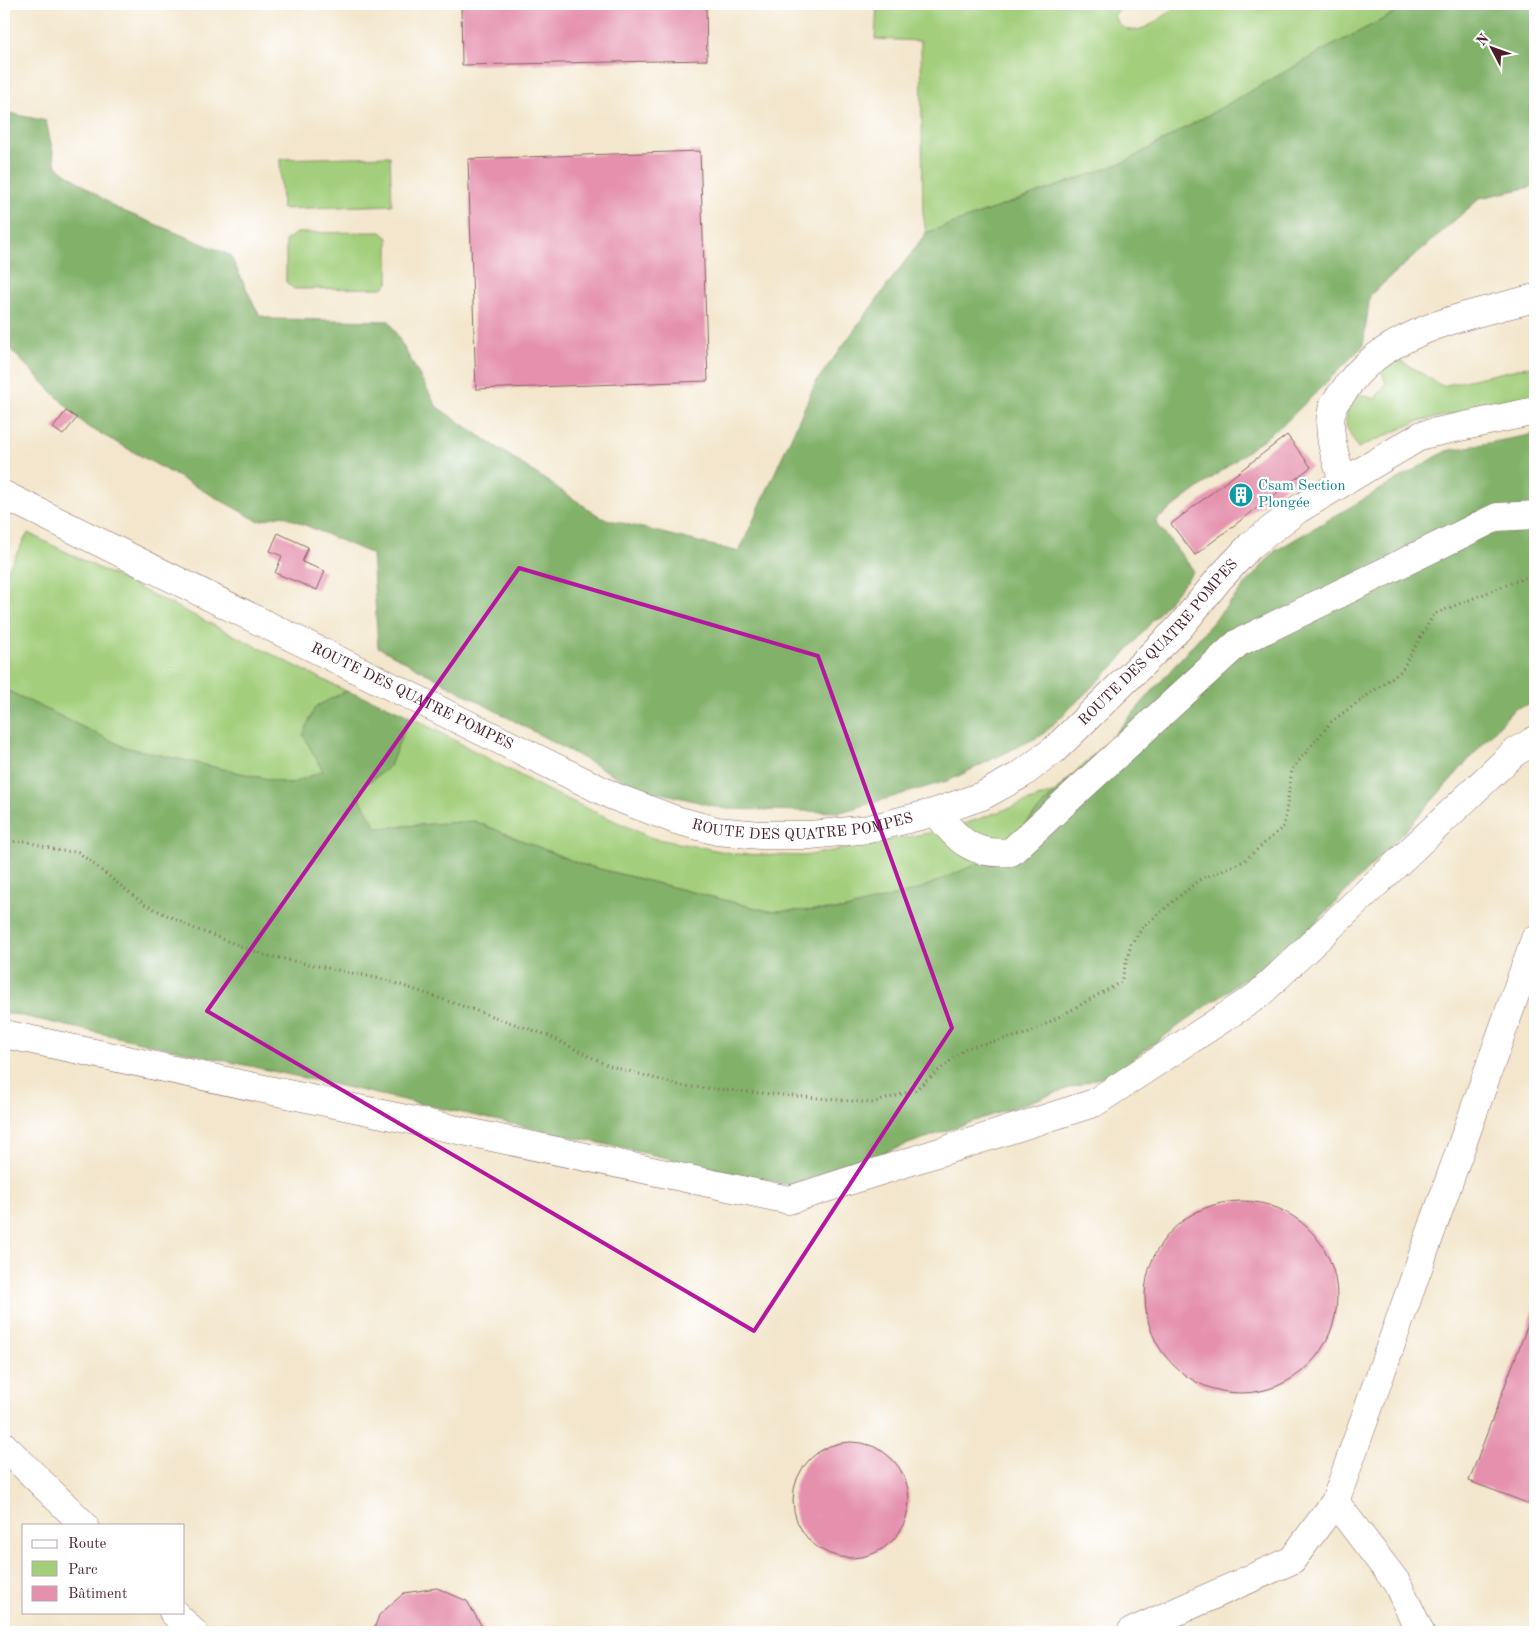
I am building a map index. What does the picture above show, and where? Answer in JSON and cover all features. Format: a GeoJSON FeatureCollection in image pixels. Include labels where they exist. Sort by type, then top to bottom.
{"type":"FeatureCollection","features":[{"type":"Feature","properties":{"kind":"street"},"geometry":{"type":"LineString","coordinates":[[1343,481],[1331,444],[1333,407],[1352,377],[1386,349],[1445,321],[1535,298]]}},
{"type":"Feature","properties":{"kind":"street","name":"ROUTE DES QUATRE POMPES"},"geometry":{"type":"LineString","coordinates":[[4,495],[613,796],[676,820],[717,831],[760,835],[810,835],[869,829],[936,812],[982,796],[1022,774],[1054,750],[1180,627],[1219,579],[1251,545],[1297,510],[1422,435],[1535,411]]}},
{"type":"Feature","properties":{"kind":"street"},"geometry":{"type":"LineString","coordinates":[[936,812],[951,832],[968,845],[983,852],[1012,852],[1238,643],[1497,517],[1535,515]]}},
{"type":"Feature","properties":{"kind":"street"},"geometry":{"type":"LineString","coordinates":[[4,1034],[789,1200],[1094,1103],[1257,996],[1514,753],[1535,740]]}},
{"type":"Feature","properties":{"kind":"street"},"geometry":{"type":"LineString","coordinates":[[1131,1632],[1292,1560],[1335,1502],[1535,940]]}},
{"type":"Feature","properties":{"kind":"street"},"geometry":{"type":"LineString","coordinates":[[4,1446],[83,1524]]}},
{"type":"Feature","properties":{"kind":"street"},"geometry":{"type":"LineString","coordinates":[[1335,1502],[1397,1583],[1420,1632]]}},
{"type":"Feature","properties":{"kind":"street"},"geometry":{"type":"LineString","coordinates":[[175,1614],[193,1632]]}},
{"type":"Feature","properties":{"kind":"path"},"geometry":{"type":"LineString","coordinates":[[4,842],[24,841],[61,851],[78,852],[144,904],[193,928],[264,955],[386,980],[547,1036],[607,1064],[682,1086],[873,1103],[915,1090],[966,1048],[1030,1033],[1121,982],[1131,944],[1144,926],[1198,880],[1244,861],[1284,826],[1292,769],[1332,722],[1401,671],[1434,614],[1524,578],[1535,577]]}},
{"type":"Feature","properties":{"kind":"highlighted area"},"geometry":{"type":"Polygon","coordinates":[[[519,568],[818,656],[952,1028],[754,1331],[207,1011],[519,568]]]}},
{"type":"Feature","properties":{"kind":"green space"},"geometry":{"type":"Polygon","coordinates":[[[877,4],[1125,4],[1114,16],[1120,25],[1128,30],[1136,30],[1155,22],[1180,4],[1412,4],[1320,52],[1125,162],[926,233],[923,212],[921,41],[875,39],[877,4]]]}},
{"type":"Feature","properties":{"kind":"green space"},"geometry":{"type":"Polygon","coordinates":[[[1412,4],[1535,4],[1535,186],[1480,198],[1370,295],[1363,346],[1286,422],[1155,521],[1194,571],[1117,663],[1042,735],[950,780],[841,812],[726,809],[634,786],[378,647],[372,554],[282,515],[258,521],[85,425],[4,343],[4,112],[46,121],[56,166],[116,208],[230,255],[259,315],[273,319],[389,321],[437,407],[602,518],[739,552],[816,382],[926,233],[1125,162],[1320,52],[1412,4]]]}},
{"type":"Feature","properties":{"kind":"green space"},"geometry":{"type":"Polygon","coordinates":[[[390,156],[392,205],[282,209],[280,159],[390,156]]]}},
{"type":"Feature","properties":{"kind":"green space"},"geometry":{"type":"Polygon","coordinates":[[[381,232],[388,238],[388,283],[382,288],[294,289],[286,282],[286,240],[297,233],[381,232]]]}},
{"type":"Feature","properties":{"kind":"green space"},"geometry":{"type":"Polygon","coordinates":[[[1398,359],[1442,386],[1535,365],[1535,396],[1416,422],[1358,448],[1346,426],[1347,405],[1360,394],[1375,399],[1386,384],[1380,366],[1398,359]]]}},
{"type":"Feature","properties":{"kind":"green space"},"geometry":{"type":"Polygon","coordinates":[[[1535,434],[1535,703],[1515,708],[1403,833],[1300,939],[1113,1073],[790,1185],[4,1012],[4,689],[124,747],[290,784],[323,771],[303,735],[315,707],[346,691],[376,701],[409,716],[390,766],[356,792],[377,828],[474,821],[580,864],[768,911],[842,910],[917,890],[995,856],[1055,792],[1113,736],[1275,551],[1446,451],[1535,434]]]}},
{"type":"Feature","properties":{"kind":"green space"},"geometry":{"type":"Polygon","coordinates":[[[28,533],[346,691],[315,707],[323,771],[290,784],[124,747],[4,689],[4,576],[28,533]]]}},
{"type":"Feature","properties":{"kind":"green space"},"geometry":{"type":"Polygon","coordinates":[[[409,716],[547,790],[652,838],[736,854],[805,856],[950,829],[1055,792],[995,857],[917,890],[842,910],[768,911],[580,864],[474,821],[377,828],[355,792],[390,766],[409,716]]]}},
{"type":"Feature","properties":{"kind":"building"},"geometry":{"type":"Polygon","coordinates":[[[461,4],[706,4],[707,60],[462,65],[461,4]]]}},
{"type":"Feature","properties":{"kind":"building"},"geometry":{"type":"Polygon","coordinates":[[[700,151],[708,381],[476,389],[468,159],[700,151]]]}},
{"type":"Feature","properties":{"kind":"building"},"geometry":{"type":"Polygon","coordinates":[[[66,411],[77,418],[63,435],[53,428],[66,411]]]}},
{"type":"Feature","properties":{"kind":"building","name":"Csam Section Plongée"},"geometry":{"type":"Polygon","coordinates":[[[1287,435],[1311,467],[1195,555],[1171,524],[1287,435]]]}},
{"type":"Feature","properties":{"kind":"building"},"geometry":{"type":"Polygon","coordinates":[[[278,533],[308,547],[302,562],[325,571],[317,590],[275,573],[282,556],[270,551],[278,533]]]}},
{"type":"Feature","properties":{"kind":"building"},"geometry":{"type":"Polygon","coordinates":[[[1241,1201],[1260,1203],[1278,1209],[1309,1229],[1329,1260],[1335,1278],[1337,1297],[1335,1316],[1329,1334],[1309,1365],[1278,1385],[1260,1391],[1241,1393],[1222,1391],[1204,1385],[1173,1365],[1153,1334],[1147,1316],[1145,1297],[1147,1278],[1153,1260],[1173,1229],[1204,1209],[1222,1203],[1241,1201]]]}},
{"type":"Feature","properties":{"kind":"building"},"geometry":{"type":"Polygon","coordinates":[[[1535,1306],[1535,1506],[1469,1481],[1535,1306]]]}},
{"type":"Feature","properties":{"kind":"building"},"geometry":{"type":"Polygon","coordinates":[[[851,1442],[873,1447],[892,1459],[904,1478],[909,1500],[904,1522],[892,1541],[873,1553],[851,1558],[829,1553],[810,1541],[798,1522],[793,1500],[798,1478],[810,1459],[829,1447],[851,1442]]]}},
{"type":"Feature","properties":{"kind":"building"},"geometry":{"type":"Polygon","coordinates":[[[437,1588],[467,1601],[485,1632],[373,1632],[379,1615],[404,1593],[437,1588]]]}},
{"type":"Feature","properties":{"kind":"place","name":"Csam Section Plongée"},"geometry":{"type":"Point","coordinates":[1241,495]}}]}
